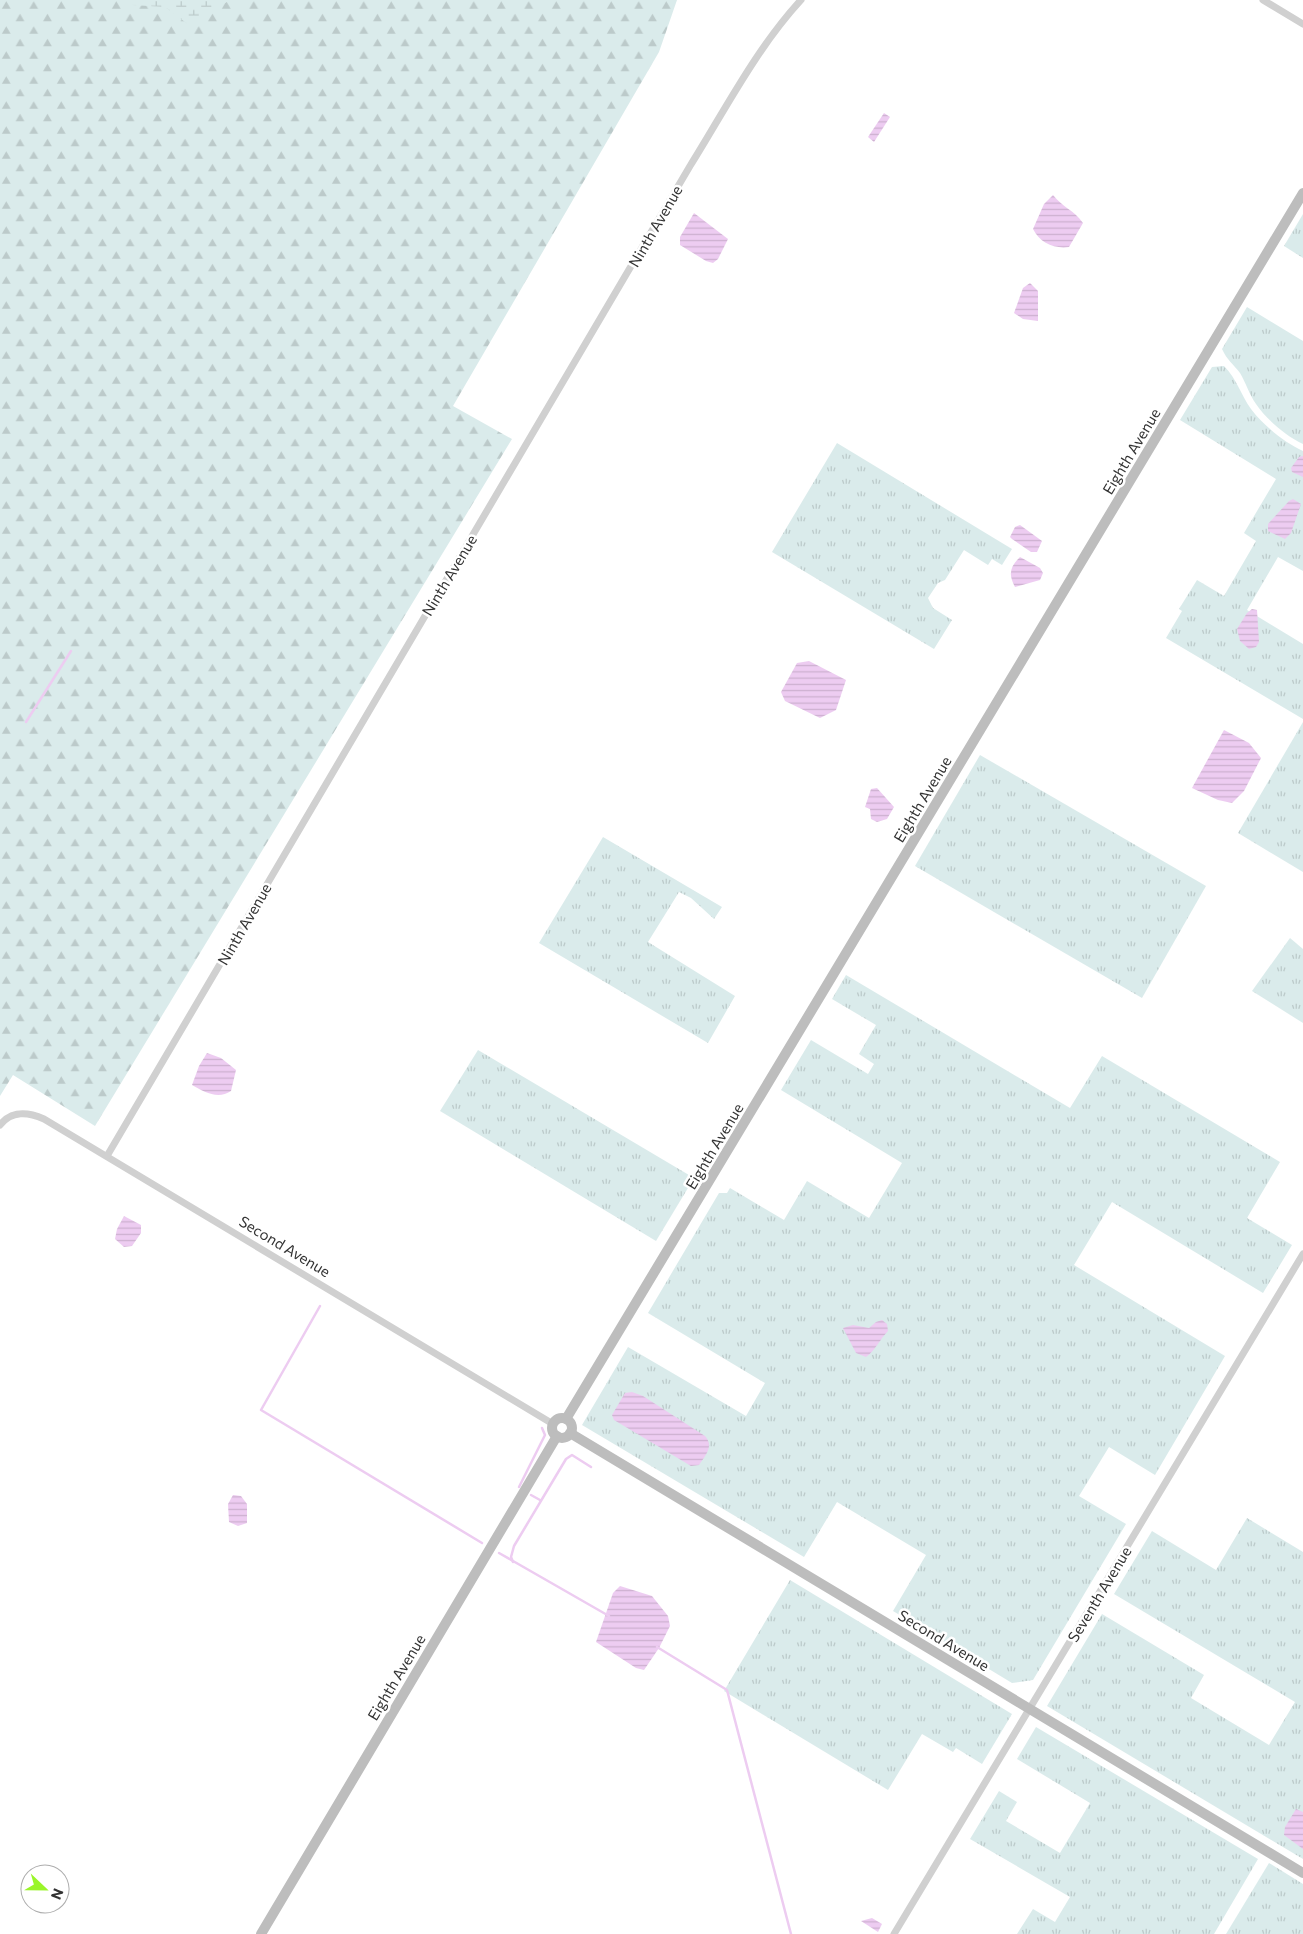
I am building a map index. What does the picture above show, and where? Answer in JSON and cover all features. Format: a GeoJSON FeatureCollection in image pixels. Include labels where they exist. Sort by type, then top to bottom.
{"type":"FeatureCollection","features":[{"type":"Feature","properties":{"kind":"main road","name":"Eighth Avenue"},"geometry":{"type":"LineString","coordinates":[[566,1420],[1303,193]]}},
{"type":"Feature","properties":{"kind":"main road"},"geometry":{"type":"LineString","coordinates":[[557,1420],[566,1420],[571,1424],[570,1433],[565,1437],[557,1436],[553,1431],[553,1424],[557,1420]]}},
{"type":"Feature","properties":{"kind":"main road","name":"Second Avenue"},"geometry":{"type":"LineString","coordinates":[[570,1433],[1303,1872]]}},
{"type":"Feature","properties":{"kind":"main road","name":"Eighth Avenue"},"geometry":{"type":"LineString","coordinates":[[261,1934],[557,1436]]}},
{"type":"Feature","properties":{"kind":"street","name":"Ninth Avenue"},"geometry":{"type":"LineString","coordinates":[[107,1156],[690,166],[757,56],[801,0]]}},
{"type":"Feature","properties":{"kind":"street"},"geometry":{"type":"LineString","coordinates":[[1263,0],[1303,24]]}},
{"type":"Feature","properties":{"kind":"street","name":"Second Avenue"},"geometry":{"type":"LineString","coordinates":[[0,1125],[5,1118],[17,1114],[29,1113],[44,1119],[553,1424]]}},
{"type":"Feature","properties":{"kind":"street","name":"Seventh Avenue"},"geometry":{"type":"LineString","coordinates":[[894,1934],[1303,1254]]}},
{"type":"Feature","properties":{"kind":"green space"},"geometry":{"type":"Polygon","coordinates":[[[0,0],[677,0],[659,52],[453,406],[512,439],[95,1126],[13,1075],[0,1096],[0,0]]]}},
{"type":"Feature","properties":{"kind":"green space"},"geometry":{"type":"Polygon","coordinates":[[[136,0],[230,0],[189,25],[165,7],[132,5],[136,0]]]}},
{"type":"Feature","properties":{"kind":"green space"},"geometry":{"type":"Polygon","coordinates":[[[1303,214],[1303,258],[1284,246],[1303,214]]]}},
{"type":"Feature","properties":{"kind":"green space"},"geometry":{"type":"Polygon","coordinates":[[[1247,307],[1303,341],[1303,444],[1283,432],[1260,410],[1240,373],[1222,349],[1247,307]]]}},
{"type":"Feature","properties":{"kind":"green space"},"geometry":{"type":"Polygon","coordinates":[[[1224,366],[1251,409],[1268,428],[1282,439],[1303,451],[1303,571],[1278,557],[1247,610],[1303,644],[1303,719],[1166,638],[1182,611],[1179,609],[1197,580],[1224,596],[1256,541],[1244,533],[1276,479],[1180,420],[1212,367],[1224,366]]]}},
{"type":"Feature","properties":{"kind":"green space"},"geometry":{"type":"Polygon","coordinates":[[[837,443],[1012,549],[1002,565],[992,559],[988,565],[964,550],[945,580],[938,583],[928,598],[933,608],[952,620],[934,649],[772,552],[837,443]]]}},
{"type":"Feature","properties":{"kind":"green space"},"geometry":{"type":"Polygon","coordinates":[[[1303,722],[1303,872],[1238,833],[1303,722]]]}},
{"type":"Feature","properties":{"kind":"green space"},"geometry":{"type":"Polygon","coordinates":[[[980,755],[1206,886],[1142,998],[915,866],[980,755]]]}},
{"type":"Feature","properties":{"kind":"green space"},"geometry":{"type":"Polygon","coordinates":[[[603,837],[722,907],[714,919],[691,898],[679,892],[648,942],[735,996],[708,1043],[539,943],[603,837]]]}},
{"type":"Feature","properties":{"kind":"green space"},"geometry":{"type":"Polygon","coordinates":[[[1290,938],[1303,949],[1303,1023],[1252,991],[1290,938]]]}},
{"type":"Feature","properties":{"kind":"green space"},"geometry":{"type":"Polygon","coordinates":[[[846,975],[1070,1108],[1102,1056],[1280,1162],[1247,1218],[1292,1245],[1263,1293],[1112,1202],[1074,1265],[1225,1356],[1155,1475],[1109,1447],[1079,1496],[1126,1524],[1033,1680],[1012,1683],[893,1611],[926,1555],[837,1502],[804,1557],[582,1425],[628,1347],[746,1416],[765,1383],[648,1313],[719,1193],[727,1193],[730,1188],[784,1220],[807,1181],[869,1218],[902,1163],[781,1090],[811,1040],[868,1074],[874,1064],[859,1054],[876,1025],[832,999],[846,975]]]}},
{"type":"Feature","properties":{"kind":"green space"},"geometry":{"type":"Polygon","coordinates":[[[478,1050],[694,1178],[656,1241],[440,1111],[478,1050]]]}},
{"type":"Feature","properties":{"kind":"green space"},"geometry":{"type":"Polygon","coordinates":[[[1247,1518],[1303,1552],[1303,1859],[1047,1706],[1102,1614],[1204,1675],[1191,1698],[1269,1745],[1295,1702],[1114,1594],[1152,1531],[1216,1570],[1247,1518]]]}},
{"type":"Feature","properties":{"kind":"green space"},"geometry":{"type":"Polygon","coordinates":[[[790,1580],[1012,1714],[982,1764],[956,1748],[953,1752],[922,1734],[888,1790],[724,1691],[790,1580]]]}},
{"type":"Feature","properties":{"kind":"green space"},"geometry":{"type":"Polygon","coordinates":[[[1036,1727],[1258,1859],[1214,1934],[1017,1934],[1033,1909],[1055,1922],[1070,1897],[970,1839],[999,1791],[1017,1802],[1006,1821],[1060,1853],[1090,1803],[1017,1759],[1036,1727]]]}},
{"type":"Feature","properties":{"kind":"green space"},"geometry":{"type":"Polygon","coordinates":[[[1269,1863],[1303,1884],[1303,1934],[1226,1934],[1269,1863]]]}},
{"type":"Feature","properties":{"kind":"shaded area"},"geometry":{"type":"Polygon","coordinates":[[[884,113],[890,117],[874,142],[868,137],[884,113]]]}},
{"type":"Feature","properties":{"kind":"shaded area"},"geometry":{"type":"Polygon","coordinates":[[[1053,195],[1083,223],[1069,247],[1058,247],[1048,244],[1039,238],[1033,229],[1044,204],[1053,195]]]}},
{"type":"Feature","properties":{"kind":"shaded area"},"geometry":{"type":"Polygon","coordinates":[[[694,213],[728,239],[718,259],[713,263],[706,261],[680,245],[680,237],[694,213]]]}},
{"type":"Feature","properties":{"kind":"shaded area"},"geometry":{"type":"Polygon","coordinates":[[[1030,283],[1038,291],[1038,321],[1023,319],[1014,313],[1023,288],[1030,283]]]}},
{"type":"Feature","properties":{"kind":"shaded area"},"geometry":{"type":"Polygon","coordinates":[[[1303,456],[1303,477],[1292,472],[1291,468],[1299,457],[1303,456]]]}},
{"type":"Feature","properties":{"kind":"shaded area"},"geometry":{"type":"Polygon","coordinates":[[[1293,499],[1301,504],[1291,533],[1285,539],[1268,531],[1268,524],[1293,499]]]}},
{"type":"Feature","properties":{"kind":"shaded area"},"geometry":{"type":"Polygon","coordinates":[[[1020,525],[1042,541],[1037,552],[1031,552],[1010,537],[1015,527],[1020,525]]]}},
{"type":"Feature","properties":{"kind":"shaded area"},"geometry":{"type":"Polygon","coordinates":[[[1020,557],[1040,568],[1043,573],[1040,580],[1015,587],[1011,578],[1011,571],[1020,557]]]}},
{"type":"Feature","properties":{"kind":"shaded area"},"geometry":{"type":"Polygon","coordinates":[[[1252,609],[1257,610],[1259,642],[1256,647],[1249,649],[1240,641],[1237,629],[1247,613],[1252,609]]]}},
{"type":"Feature","properties":{"kind":"shaded area"},"geometry":{"type":"Polygon","coordinates":[[[809,661],[846,680],[836,710],[820,718],[785,701],[781,692],[797,663],[809,661]]]}},
{"type":"Feature","properties":{"kind":"shaded area"},"geometry":{"type":"Polygon","coordinates":[[[1224,730],[1249,743],[1261,758],[1244,791],[1232,803],[1218,800],[1192,788],[1224,730]]]}},
{"type":"Feature","properties":{"kind":"shaded area"},"geometry":{"type":"Polygon","coordinates":[[[877,788],[894,807],[887,819],[877,822],[871,819],[870,809],[865,807],[871,789],[877,788]]]}},
{"type":"Feature","properties":{"kind":"shaded area"},"geometry":{"type":"Polygon","coordinates":[[[207,1053],[221,1058],[236,1070],[231,1091],[226,1094],[216,1095],[192,1085],[199,1066],[207,1053]]]}},
{"type":"Feature","properties":{"kind":"shaded area"},"geometry":{"type":"Polygon","coordinates":[[[124,1216],[141,1225],[141,1233],[132,1246],[124,1247],[115,1239],[117,1229],[124,1216]]]}},
{"type":"Feature","properties":{"kind":"shaded area"},"geometry":{"type":"Polygon","coordinates":[[[882,1320],[887,1324],[888,1331],[875,1348],[866,1357],[856,1353],[843,1328],[853,1325],[869,1328],[882,1320]]]}},
{"type":"Feature","properties":{"kind":"shaded area"},"geometry":{"type":"Polygon","coordinates":[[[632,1392],[643,1396],[705,1436],[709,1447],[699,1465],[691,1466],[614,1420],[612,1415],[625,1393],[632,1392]]]}},
{"type":"Feature","properties":{"kind":"shaded area"},"geometry":{"type":"Polygon","coordinates":[[[233,1495],[241,1496],[247,1504],[247,1523],[238,1526],[229,1522],[228,1504],[233,1495]]]}},
{"type":"Feature","properties":{"kind":"shaded area"},"geometry":{"type":"Polygon","coordinates":[[[620,1586],[652,1596],[668,1616],[670,1626],[659,1648],[644,1670],[636,1668],[596,1642],[613,1593],[620,1586]]]}},
{"type":"Feature","properties":{"kind":"shaded area"},"geometry":{"type":"Polygon","coordinates":[[[1296,1809],[1303,1812],[1303,1849],[1284,1835],[1285,1827],[1296,1809]]]}},
{"type":"Feature","properties":{"kind":"shaded area"},"geometry":{"type":"Polygon","coordinates":[[[872,1918],[882,1924],[878,1932],[861,1921],[872,1918]]]}},
{"type":"Feature","properties":{"kind":"waterway"},"geometry":{"type":"LineString","coordinates":[[26,722],[71,651]]}},
{"type":"Feature","properties":{"kind":"waterway"},"geometry":{"type":"LineString","coordinates":[[320,1306],[261,1410],[482,1543]]}},
{"type":"Feature","properties":{"kind":"waterway"},"geometry":{"type":"LineString","coordinates":[[519,1487],[545,1435],[542,1428]]}},
{"type":"Feature","properties":{"kind":"waterway"},"geometry":{"type":"LineString","coordinates":[[513,1562],[511,1557],[514,1546],[566,1459],[572,1455],[591,1467]]}},
{"type":"Feature","properties":{"kind":"waterway"},"geometry":{"type":"LineString","coordinates":[[531,1495],[540,1500]]}},
{"type":"Feature","properties":{"kind":"waterway"},"geometry":{"type":"LineString","coordinates":[[499,1553],[609,1616]]}},
{"type":"Feature","properties":{"kind":"waterway"},"geometry":{"type":"LineString","coordinates":[[657,1647],[727,1690],[791,1934]]}}]}
